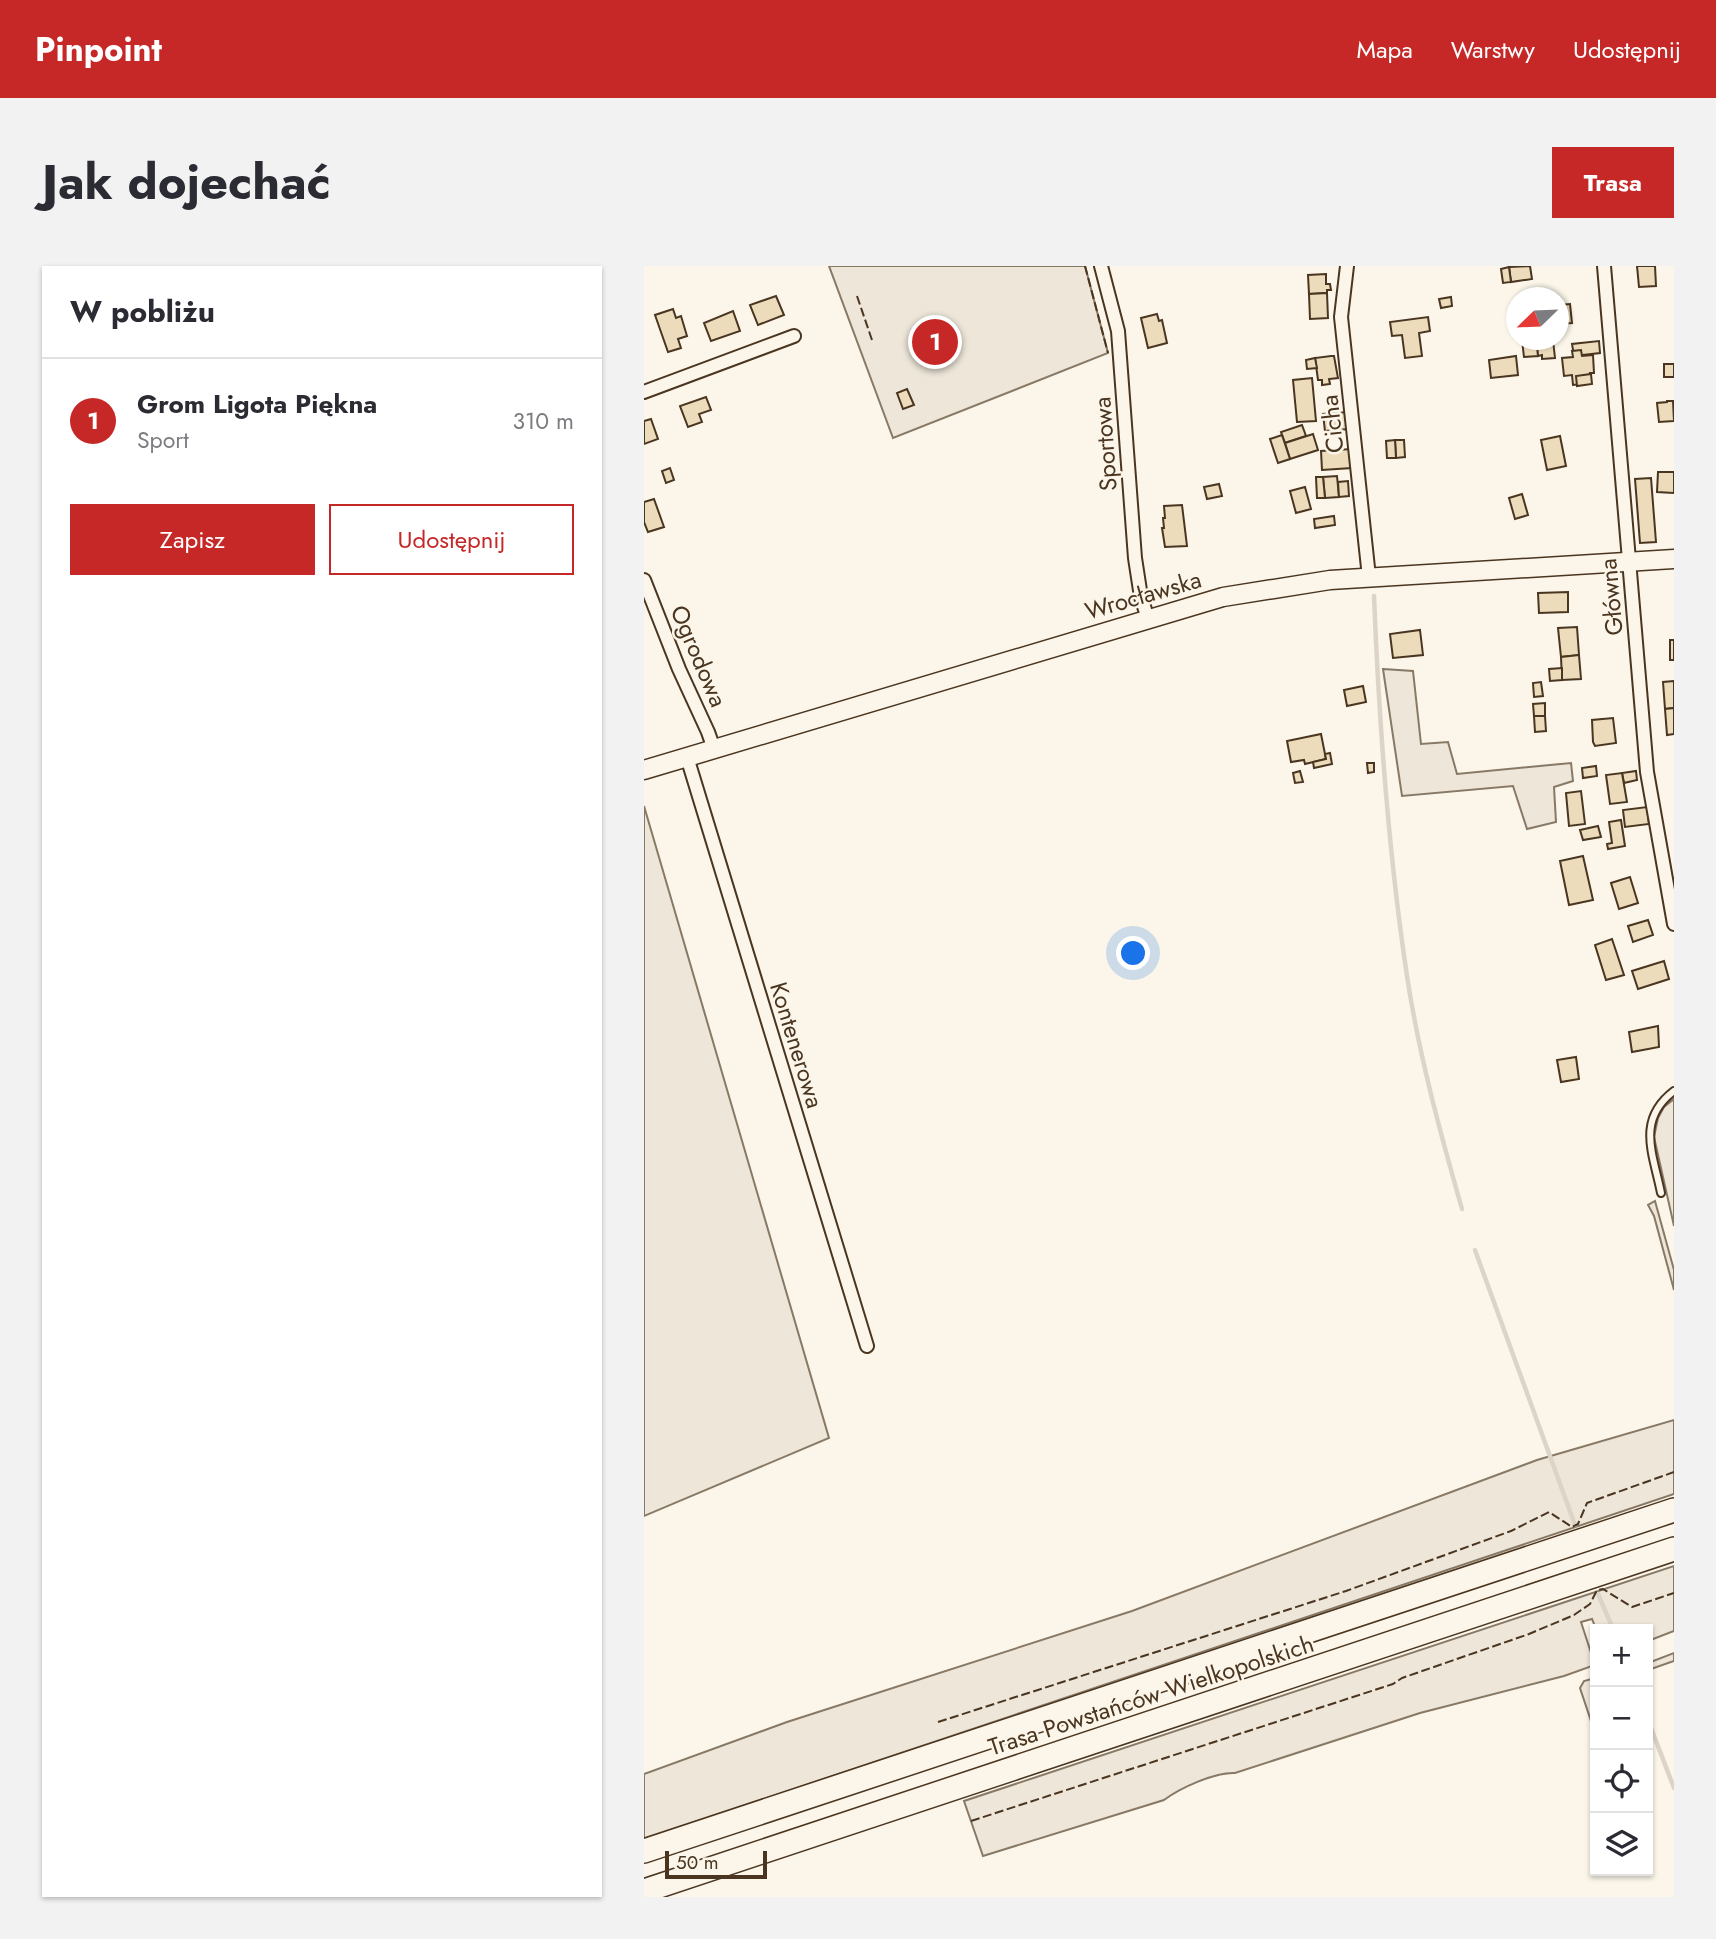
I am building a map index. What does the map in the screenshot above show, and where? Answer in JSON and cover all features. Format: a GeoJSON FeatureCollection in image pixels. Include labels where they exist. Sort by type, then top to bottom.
{"type":"FeatureCollection","features":[{"type":"Feature","properties":{"kind":"highway","name":"Trasa Powstańców Wielkopolskich"},"geometry":{"type":"LineString","coordinates":[[644,1851],[1674,1510]]}},
{"type":"Feature","properties":{"kind":"highway","name":"Trasa Powstańców Wielkopolskich"},"geometry":{"type":"LineString","coordinates":[[644,1891],[1674,1549]]}},
{"type":"Feature","properties":{"kind":"main road","name":"Wrocławska"},"geometry":{"type":"LineString","coordinates":[[644,770],[1223,597],[1290,585],[1369,577],[1674,559]]}},
{"type":"Feature","properties":{"kind":"street","name":"Sportowa"},"geometry":{"type":"LineString","coordinates":[[1101,266],[1118,331],[1135,558],[1141,597],[1148,619]]}},
{"type":"Feature","properties":{"kind":"street","name":"Cicha"},"geometry":{"type":"LineString","coordinates":[[1347,266],[1341,317],[1369,577]]}},
{"type":"Feature","properties":{"kind":"street","name":"Główna"},"geometry":{"type":"LineString","coordinates":[[1604,266],[1647,772],[1674,924]]}},
{"type":"Feature","properties":{"kind":"street"},"geometry":{"type":"LineString","coordinates":[[644,392],[794,336]]}},
{"type":"Feature","properties":{"kind":"street","name":"Ogrodowa"},"geometry":{"type":"LineString","coordinates":[[644,580],[678,669],[714,749]]}},
{"type":"Feature","properties":{"kind":"street","name":"Kontenerowa"},"geometry":{"type":"LineString","coordinates":[[687,757],[867,1346]]}},
{"type":"Feature","properties":{"kind":"lane"},"geometry":{"type":"LineString","coordinates":[[1661,1193],[1650,1129],[1651,1118],[1674,1091]]}},
{"type":"Feature","properties":{"kind":"shaded area"},"geometry":{"type":"Polygon","coordinates":[[[829,266],[1085,266],[1108,353],[893,438],[829,266]]]}},
{"type":"Feature","properties":{"kind":"shaded area"},"geometry":{"type":"Polygon","coordinates":[[[1383,669],[1413,671],[1421,744],[1448,742],[1457,774],[1571,763],[1573,781],[1554,787],[1556,822],[1527,829],[1513,786],[1402,796],[1383,669]]]}},
{"type":"Feature","properties":{"kind":"shaded area"},"geometry":{"type":"Polygon","coordinates":[[[644,806],[829,1438],[644,1516],[644,806]]]}},
{"type":"Feature","properties":{"kind":"shaded area"},"geometry":{"type":"Polygon","coordinates":[[[1674,1099],[1674,1226],[1654,1137],[1658,1118],[1664,1107],[1674,1099]]]}},
{"type":"Feature","properties":{"kind":"shaded area"},"geometry":{"type":"Polygon","coordinates":[[[1655,1201],[1674,1270],[1674,1290],[1654,1216],[1648,1205],[1655,1201]]]}},
{"type":"Feature","properties":{"kind":"shaded area"},"geometry":{"type":"Polygon","coordinates":[[[1674,1420],[1674,1494],[644,1839],[644,1774],[787,1722],[1132,1611],[1537,1460],[1674,1420]]]}},
{"type":"Feature","properties":{"kind":"shaded area"},"geometry":{"type":"Polygon","coordinates":[[[1674,1566],[1674,1631],[1653,1639],[1653,1624],[1594,1624],[1592,1619],[1581,1622],[1590,1650],[1590,1667],[1564,1676],[1420,1713],[1235,1773],[1208,1778],[1164,1800],[983,1856],[964,1801],[1674,1566]]]}},
{"type":"Feature","properties":{"kind":"shaded area"},"geometry":{"type":"Polygon","coordinates":[[[1674,1653],[1674,1661],[1653,1668],[1653,1661],[1674,1653]]]}},
{"type":"Feature","properties":{"kind":"shaded area"},"geometry":{"type":"Polygon","coordinates":[[[1590,1679],[1590,1718],[1580,1688],[1584,1681],[1590,1679]]]}},
{"type":"Feature","properties":{"kind":"building"},"geometry":{"type":"Polygon","coordinates":[[[1530,266],[1532,279],[1511,282],[1509,267],[1530,266]]]}},
{"type":"Feature","properties":{"kind":"building"},"geometry":{"type":"Polygon","coordinates":[[[1637,266],[1655,266],[1656,286],[1639,287],[1637,266]]]}},
{"type":"Feature","properties":{"kind":"building"},"geometry":{"type":"Polygon","coordinates":[[[1509,267],[1511,282],[1503,283],[1501,269],[1509,267]]]}},
{"type":"Feature","properties":{"kind":"building"},"geometry":{"type":"Polygon","coordinates":[[[1326,274],[1326,284],[1330,284],[1331,290],[1327,290],[1327,293],[1309,294],[1308,275],[1326,274]]]}},
{"type":"Feature","properties":{"kind":"building"},"geometry":{"type":"Polygon","coordinates":[[[1327,293],[1328,318],[1310,319],[1309,294],[1327,293]]]}},
{"type":"Feature","properties":{"kind":"building"},"geometry":{"type":"Polygon","coordinates":[[[776,296],[784,315],[758,325],[750,305],[776,296]]]}},
{"type":"Feature","properties":{"kind":"building"},"geometry":{"type":"Polygon","coordinates":[[[1451,297],[1452,306],[1441,308],[1439,299],[1451,297]]]}},
{"type":"Feature","properties":{"kind":"building"},"geometry":{"type":"Polygon","coordinates":[[[1570,304],[1572,323],[1569,323],[1570,304]]]}},
{"type":"Feature","properties":{"kind":"building"},"geometry":{"type":"Polygon","coordinates":[[[673,309],[676,318],[681,316],[687,336],[678,339],[681,348],[668,352],[655,315],[673,309]]]}},
{"type":"Feature","properties":{"kind":"building"},"geometry":{"type":"Polygon","coordinates":[[[733,311],[740,331],[711,341],[704,323],[733,311]]]}},
{"type":"Feature","properties":{"kind":"building"},"geometry":{"type":"Polygon","coordinates":[[[1157,314],[1159,321],[1162,320],[1167,343],[1148,348],[1141,318],[1157,314]]]}},
{"type":"Feature","properties":{"kind":"building"},"geometry":{"type":"Polygon","coordinates":[[[1428,317],[1430,331],[1419,333],[1422,356],[1405,358],[1402,335],[1392,336],[1390,322],[1428,317]]]}},
{"type":"Feature","properties":{"kind":"building"},"geometry":{"type":"Polygon","coordinates":[[[1599,341],[1600,353],[1574,356],[1572,344],[1599,341]]]}},
{"type":"Feature","properties":{"kind":"building"},"geometry":{"type":"Polygon","coordinates":[[[1523,350],[1538,350],[1538,356],[1524,357],[1523,350]]]}},
{"type":"Feature","properties":{"kind":"building"},"geometry":{"type":"Polygon","coordinates":[[[1538,350],[1554,350],[1555,358],[1542,359],[1542,355],[1538,356],[1538,350]]]}},
{"type":"Feature","properties":{"kind":"building"},"geometry":{"type":"Polygon","coordinates":[[[1581,350],[1582,356],[1593,355],[1594,373],[1590,373],[1591,383],[1573,385],[1572,375],[1564,376],[1562,358],[1573,357],[1572,351],[1581,350]]]}},
{"type":"Feature","properties":{"kind":"building"},"geometry":{"type":"Polygon","coordinates":[[[1334,356],[1338,378],[1329,379],[1330,384],[1322,385],[1322,380],[1318,380],[1315,358],[1334,356]]]}},
{"type":"Feature","properties":{"kind":"building"},"geometry":{"type":"Polygon","coordinates":[[[1516,356],[1518,375],[1491,378],[1489,360],[1516,356]]]}},
{"type":"Feature","properties":{"kind":"building"},"geometry":{"type":"Polygon","coordinates":[[[1315,358],[1317,368],[1307,369],[1306,360],[1315,358]]]}},
{"type":"Feature","properties":{"kind":"building"},"geometry":{"type":"Polygon","coordinates":[[[1664,364],[1674,364],[1674,377],[1664,377],[1664,364]]]}},
{"type":"Feature","properties":{"kind":"building"},"geometry":{"type":"Polygon","coordinates":[[[1591,374],[1592,384],[1577,386],[1576,376],[1591,374]]]}},
{"type":"Feature","properties":{"kind":"building"},"geometry":{"type":"Polygon","coordinates":[[[1312,378],[1316,421],[1297,422],[1293,380],[1312,378]]]}},
{"type":"Feature","properties":{"kind":"building"},"geometry":{"type":"Polygon","coordinates":[[[907,389],[914,405],[903,409],[897,393],[907,389]]]}},
{"type":"Feature","properties":{"kind":"building"},"geometry":{"type":"Polygon","coordinates":[[[706,397],[711,410],[699,414],[702,422],[688,427],[680,406],[706,397]]]}},
{"type":"Feature","properties":{"kind":"building"},"geometry":{"type":"Polygon","coordinates":[[[1673,401],[1674,421],[1659,422],[1657,403],[1673,401]]]}},
{"type":"Feature","properties":{"kind":"building"},"geometry":{"type":"Polygon","coordinates":[[[1348,412],[1349,429],[1325,431],[1323,414],[1348,412]]]}},
{"type":"Feature","properties":{"kind":"building"},"geometry":{"type":"Polygon","coordinates":[[[651,419],[658,439],[644,444],[644,421],[651,419]]]}},
{"type":"Feature","properties":{"kind":"building"},"geometry":{"type":"Polygon","coordinates":[[[1302,425],[1306,436],[1285,443],[1281,432],[1302,425]]]}},
{"type":"Feature","properties":{"kind":"building"},"geometry":{"type":"Polygon","coordinates":[[[1313,434],[1318,450],[1290,459],[1285,443],[1313,434]]]}},
{"type":"Feature","properties":{"kind":"building"},"geometry":{"type":"Polygon","coordinates":[[[1282,435],[1290,459],[1278,463],[1270,439],[1282,435]]]}},
{"type":"Feature","properties":{"kind":"building"},"geometry":{"type":"Polygon","coordinates":[[[1560,436],[1566,466],[1547,470],[1541,440],[1560,436]]]}},
{"type":"Feature","properties":{"kind":"building"},"geometry":{"type":"Polygon","coordinates":[[[1395,440],[1404,440],[1405,457],[1396,458],[1395,440]]]}},
{"type":"Feature","properties":{"kind":"building"},"geometry":{"type":"Polygon","coordinates":[[[1395,440],[1396,458],[1387,458],[1386,441],[1395,440]]]}},
{"type":"Feature","properties":{"kind":"building"},"geometry":{"type":"Polygon","coordinates":[[[1351,449],[1352,468],[1322,470],[1321,451],[1351,449]]]}},
{"type":"Feature","properties":{"kind":"building"},"geometry":{"type":"Polygon","coordinates":[[[670,468],[674,480],[666,483],[662,471],[670,468]]]}},
{"type":"Feature","properties":{"kind":"building"},"geometry":{"type":"Polygon","coordinates":[[[1658,472],[1674,472],[1674,493],[1657,492],[1658,472]]]}},
{"type":"Feature","properties":{"kind":"building"},"geometry":{"type":"Polygon","coordinates":[[[1337,476],[1339,497],[1325,498],[1323,477],[1337,476]]]}},
{"type":"Feature","properties":{"kind":"building"},"geometry":{"type":"Polygon","coordinates":[[[1316,477],[1323,477],[1325,498],[1317,498],[1316,477]]]}},
{"type":"Feature","properties":{"kind":"building"},"geometry":{"type":"Polygon","coordinates":[[[1651,478],[1656,542],[1640,543],[1635,479],[1651,478]]]}},
{"type":"Feature","properties":{"kind":"building"},"geometry":{"type":"Polygon","coordinates":[[[1348,481],[1349,496],[1339,497],[1338,482],[1348,481]]]}},
{"type":"Feature","properties":{"kind":"building"},"geometry":{"type":"Polygon","coordinates":[[[1219,484],[1222,496],[1207,499],[1204,487],[1219,484]]]}},
{"type":"Feature","properties":{"kind":"building"},"geometry":{"type":"Polygon","coordinates":[[[1305,487],[1311,509],[1296,513],[1290,491],[1305,487]]]}},
{"type":"Feature","properties":{"kind":"building"},"geometry":{"type":"Polygon","coordinates":[[[1522,494],[1528,515],[1515,519],[1509,498],[1522,494]]]}},
{"type":"Feature","properties":{"kind":"building"},"geometry":{"type":"Polygon","coordinates":[[[654,499],[664,527],[648,532],[644,522],[644,502],[654,499]]]}},
{"type":"Feature","properties":{"kind":"building"},"geometry":{"type":"Polygon","coordinates":[[[1182,505],[1187,546],[1165,547],[1162,528],[1164,506],[1182,505]]]}},
{"type":"Feature","properties":{"kind":"building"},"geometry":{"type":"Polygon","coordinates":[[[1334,516],[1335,525],[1315,528],[1314,519],[1334,516]]]}},
{"type":"Feature","properties":{"kind":"building"},"geometry":{"type":"Polygon","coordinates":[[[1568,592],[1568,612],[1539,613],[1538,593],[1568,592]]]}},
{"type":"Feature","properties":{"kind":"building"},"geometry":{"type":"Polygon","coordinates":[[[1577,627],[1579,655],[1561,657],[1558,628],[1577,627]]]}},
{"type":"Feature","properties":{"kind":"building"},"geometry":{"type":"Polygon","coordinates":[[[1420,630],[1423,655],[1393,658],[1390,634],[1420,630]]]}},
{"type":"Feature","properties":{"kind":"building"},"geometry":{"type":"Polygon","coordinates":[[[1670,640],[1674,640],[1674,660],[1670,660],[1670,640]]]}},
{"type":"Feature","properties":{"kind":"building"},"geometry":{"type":"Polygon","coordinates":[[[1579,655],[1581,679],[1562,680],[1561,657],[1579,655]]]}},
{"type":"Feature","properties":{"kind":"building"},"geometry":{"type":"Polygon","coordinates":[[[1562,668],[1562,680],[1550,681],[1549,669],[1562,668]]]}},
{"type":"Feature","properties":{"kind":"building"},"geometry":{"type":"Polygon","coordinates":[[[1674,681],[1674,708],[1665,709],[1663,682],[1674,681]]]}},
{"type":"Feature","properties":{"kind":"building"},"geometry":{"type":"Polygon","coordinates":[[[1541,682],[1543,696],[1534,697],[1533,683],[1541,682]]]}},
{"type":"Feature","properties":{"kind":"building"},"geometry":{"type":"Polygon","coordinates":[[[1363,686],[1366,702],[1347,706],[1344,690],[1363,686]]]}},
{"type":"Feature","properties":{"kind":"building"},"geometry":{"type":"Polygon","coordinates":[[[1545,703],[1545,716],[1534,716],[1533,704],[1545,703]]]}},
{"type":"Feature","properties":{"kind":"building"},"geometry":{"type":"Polygon","coordinates":[[[1674,708],[1674,734],[1667,735],[1665,709],[1674,708]]]}},
{"type":"Feature","properties":{"kind":"building"},"geometry":{"type":"Polygon","coordinates":[[[1534,716],[1545,716],[1546,731],[1535,732],[1534,716]]]}},
{"type":"Feature","properties":{"kind":"building"},"geometry":{"type":"Polygon","coordinates":[[[1613,718],[1616,743],[1595,746],[1592,720],[1613,718]]]}},
{"type":"Feature","properties":{"kind":"building"},"geometry":{"type":"Polygon","coordinates":[[[1321,734],[1326,759],[1305,764],[1304,760],[1291,762],[1287,741],[1321,734]]]}},
{"type":"Feature","properties":{"kind":"building"},"geometry":{"type":"Polygon","coordinates":[[[1330,753],[1332,764],[1314,768],[1313,762],[1326,759],[1325,754],[1330,753]]]}},
{"type":"Feature","properties":{"kind":"building"},"geometry":{"type":"Polygon","coordinates":[[[1367,763],[1374,763],[1374,772],[1368,773],[1367,763]]]}},
{"type":"Feature","properties":{"kind":"building"},"geometry":{"type":"Polygon","coordinates":[[[1596,766],[1597,776],[1583,778],[1582,768],[1596,766]]]}},
{"type":"Feature","properties":{"kind":"building"},"geometry":{"type":"Polygon","coordinates":[[[1300,771],[1303,782],[1295,783],[1293,773],[1300,771]]]}},
{"type":"Feature","properties":{"kind":"building"},"geometry":{"type":"Polygon","coordinates":[[[1636,771],[1637,780],[1624,783],[1622,773],[1636,771]]]}},
{"type":"Feature","properties":{"kind":"building"},"geometry":{"type":"Polygon","coordinates":[[[1622,773],[1627,802],[1610,804],[1606,775],[1622,773]]]}},
{"type":"Feature","properties":{"kind":"building"},"geometry":{"type":"Polygon","coordinates":[[[1581,791],[1585,824],[1569,826],[1566,793],[1581,791]]]}},
{"type":"Feature","properties":{"kind":"building"},"geometry":{"type":"Polygon","coordinates":[[[1647,807],[1649,824],[1625,827],[1623,810],[1647,807]]]}},
{"type":"Feature","properties":{"kind":"building"},"geometry":{"type":"Polygon","coordinates":[[[1621,820],[1625,846],[1608,849],[1607,844],[1612,843],[1609,822],[1621,820]]]}},
{"type":"Feature","properties":{"kind":"building"},"geometry":{"type":"Polygon","coordinates":[[[1598,826],[1601,837],[1583,840],[1580,830],[1598,826]]]}},
{"type":"Feature","properties":{"kind":"building"},"geometry":{"type":"Polygon","coordinates":[[[1583,856],[1593,900],[1569,905],[1560,861],[1583,856]]]}},
{"type":"Feature","properties":{"kind":"building"},"geometry":{"type":"Polygon","coordinates":[[[1630,877],[1638,903],[1619,909],[1611,883],[1630,877]]]}},
{"type":"Feature","properties":{"kind":"building"},"geometry":{"type":"Polygon","coordinates":[[[1648,920],[1653,935],[1633,942],[1628,926],[1648,920]]]}},
{"type":"Feature","properties":{"kind":"building"},"geometry":{"type":"Polygon","coordinates":[[[1612,939],[1624,975],[1606,980],[1595,945],[1612,939]]]}},
{"type":"Feature","properties":{"kind":"building"},"geometry":{"type":"Polygon","coordinates":[[[1664,961],[1669,979],[1638,989],[1632,971],[1664,961]]]}},
{"type":"Feature","properties":{"kind":"building"},"geometry":{"type":"Polygon","coordinates":[[[1658,1026],[1659,1047],[1632,1052],[1629,1032],[1658,1026]]]}},
{"type":"Feature","properties":{"kind":"building"},"geometry":{"type":"Polygon","coordinates":[[[1576,1057],[1579,1079],[1561,1082],[1557,1060],[1576,1057]]]}},
{"type":"Feature","properties":{"kind":"waterway"},"geometry":{"type":"LineString","coordinates":[[1374,596],[1385,786],[1407,976],[1424,1064],[1462,1209]]}},
{"type":"Feature","properties":{"kind":"waterway"},"geometry":{"type":"LineString","coordinates":[[1475,1250],[1575,1525]]}},
{"type":"Feature","properties":{"kind":"waterway"},"geometry":{"type":"LineString","coordinates":[[1598,1594],[1611,1624]]}},
{"type":"Feature","properties":{"kind":"waterway"},"geometry":{"type":"LineString","coordinates":[[1653,1733],[1674,1788]]}},
{"type":"Feature","properties":{"kind":"fence"},"geometry":{"type":"LineString","coordinates":[[1085,266],[1108,353]]}},
{"type":"Feature","properties":{"kind":"fence"},"geometry":{"type":"LineString","coordinates":[[857,296],[873,343]]}},
{"type":"Feature","properties":{"kind":"fence"},"geometry":{"type":"LineString","coordinates":[[938,1722],[1346,1591],[1511,1531],[1549,1512],[1572,1527],[1578,1524],[1587,1503],[1674,1472]]}},
{"type":"Feature","properties":{"kind":"fence"},"geometry":{"type":"LineString","coordinates":[[971,1821],[1393,1684],[1402,1678],[1529,1634],[1574,1615],[1590,1604],[1597,1590],[1603,1589],[1632,1607],[1674,1593]]}},
{"type":"Feature","properties":{"kind":"place","name":"Grom Ligota Piękna"},"geometry":{"type":"Point","coordinates":[935,342]}}]}
